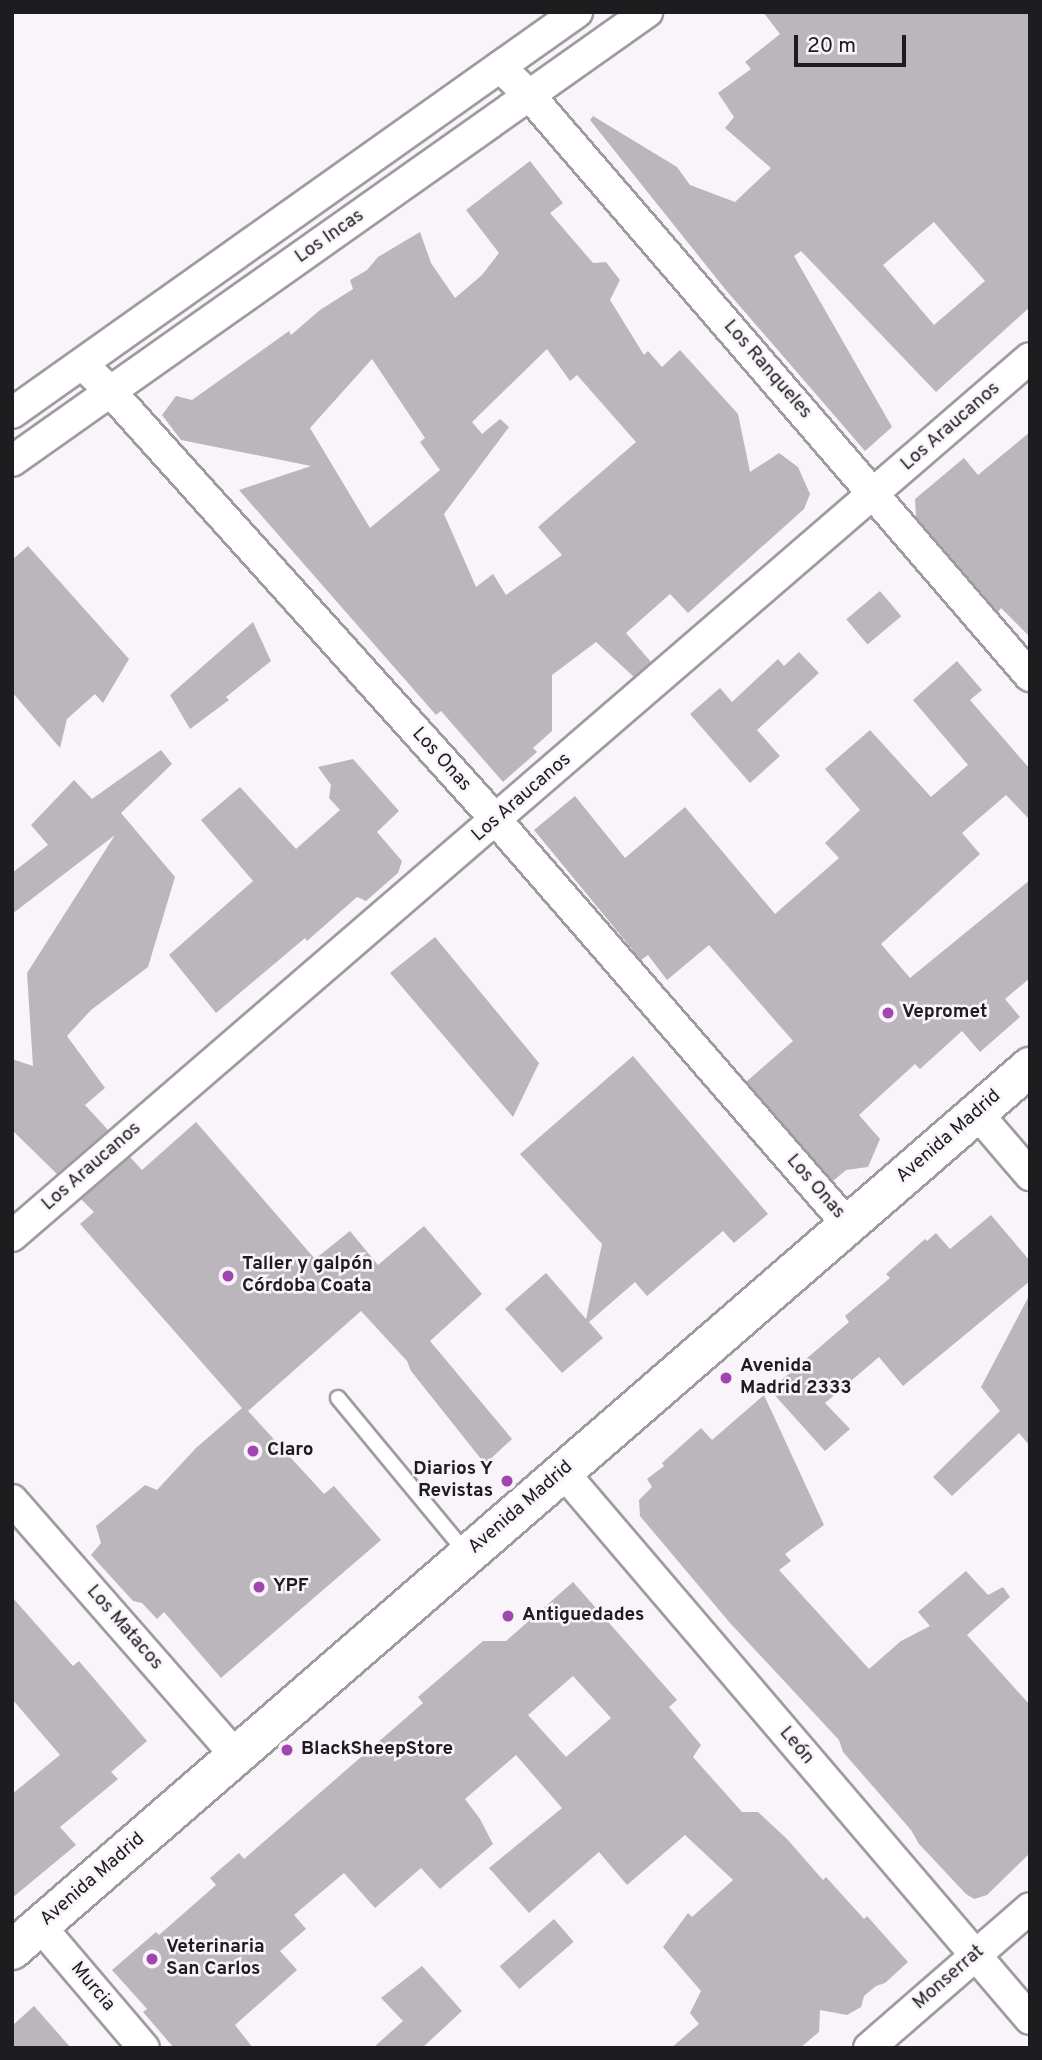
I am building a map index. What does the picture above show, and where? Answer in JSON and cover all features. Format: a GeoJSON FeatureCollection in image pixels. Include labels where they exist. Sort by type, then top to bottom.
{"type":"FeatureCollection","features":[{"type":"Feature","properties":{"kind":"main road","name":"Avenida Madrid"},"geometry":{"type":"LineString","coordinates":[[26,1938],[1030,1067]]}},
{"type":"Feature","properties":{"kind":"street","name":"Los Incas"},"geometry":{"type":"LineString","coordinates":[[12,413],[577,12]]}},
{"type":"Feature","properties":{"kind":"street","name":"Los Incas"},"geometry":{"type":"LineString","coordinates":[[12,461],[648,12]]}},
{"type":"Feature","properties":{"kind":"street","name":"Los Ranqueles"},"geometry":{"type":"LineString","coordinates":[[500,67],[530,96],[1030,676]]}},
{"type":"Feature","properties":{"kind":"street","name":"Los Araucanos"},"geometry":{"type":"LineString","coordinates":[[12,1236],[1030,358]]}},
{"type":"Feature","properties":{"kind":"street","name":"Los Onas"},"geometry":{"type":"LineString","coordinates":[[83,365],[111,391],[496,820],[848,1225]]}},
{"type":"Feature","properties":{"kind":"street"},"geometry":{"type":"LineString","coordinates":[[977,1113],[1030,1175]]}},
{"type":"Feature","properties":{"kind":"street","name":"León"},"geometry":{"type":"LineString","coordinates":[[562,1472],[1030,2020]]}},
{"type":"Feature","properties":{"kind":"street","name":"Los Matacos"},"geometry":{"type":"LineString","coordinates":[[12,1500],[236,1756]]}},
{"type":"Feature","properties":{"kind":"street","name":"Monserrat"},"geometry":{"type":"LineString","coordinates":[[869,2048],[1030,1908]]}},
{"type":"Feature","properties":{"kind":"street","name":"Murcia"},"geometry":{"type":"LineString","coordinates":[[26,1938],[144,2048]]}},
{"type":"Feature","properties":{"kind":"lane"},"geometry":{"type":"LineString","coordinates":[[338,1398],[468,1555]]}},
{"type":"Feature","properties":{"kind":"building"},"geometry":{"type":"Polygon","coordinates":[[[763,12],[1030,12],[1030,307],[936,392],[801,251],[794,256],[892,427],[865,451],[725,289],[590,120],[593,116],[677,167],[690,185],[735,202],[771,168],[725,128],[734,117],[718,93],[751,69],[745,62],[780,34],[763,12]],[[934,222],[883,265],[934,325],[985,281],[934,222]]]}},
{"type":"Feature","properties":{"kind":"building"},"geometry":{"type":"Polygon","coordinates":[[[530,161],[563,203],[550,213],[593,263],[606,262],[620,280],[610,300],[644,355],[648,351],[662,367],[680,350],[738,414],[750,472],[779,453],[798,467],[810,494],[804,509],[688,613],[670,594],[626,633],[651,662],[634,677],[596,642],[552,675],[552,731],[533,748],[537,752],[503,782],[441,711],[436,715],[239,490],[311,466],[181,440],[162,415],[176,396],[192,400],[289,331],[291,335],[320,310],[353,289],[350,280],[367,270],[378,257],[420,232],[431,263],[455,298],[482,275],[499,253],[466,210],[530,161]],[[547,349],[472,422],[482,434],[500,419],[509,427],[444,514],[476,587],[493,574],[506,595],[562,555],[538,527],[636,442],[577,375],[570,381],[547,349]],[[372,359],[310,428],[370,528],[440,470],[420,442],[425,438],[372,359]]]}},
{"type":"Feature","properties":{"kind":"building"},"geometry":{"type":"Polygon","coordinates":[[[1030,432],[1030,637],[1001,608],[998,612],[916,517],[915,499],[964,458],[978,475],[1030,432]]]}},
{"type":"Feature","properties":{"kind":"building"},"geometry":{"type":"Polygon","coordinates":[[[28,546],[129,659],[103,703],[95,694],[67,719],[60,748],[12,692],[12,560],[28,546]]]}},
{"type":"Feature","properties":{"kind":"building"},"geometry":{"type":"Polygon","coordinates":[[[880,591],[901,616],[868,645],[846,619],[880,591]]]}},
{"type":"Feature","properties":{"kind":"building"},"geometry":{"type":"Polygon","coordinates":[[[253,622],[271,661],[226,697],[229,700],[190,729],[170,695],[253,622]]]}},
{"type":"Feature","properties":{"kind":"building"},"geometry":{"type":"Polygon","coordinates":[[[799,652],[819,673],[757,730],[780,756],[750,783],[690,714],[720,688],[732,702],[778,659],[784,666],[799,652]]]}},
{"type":"Feature","properties":{"kind":"building"},"geometry":{"type":"Polygon","coordinates":[[[957,661],[982,690],[970,700],[1030,769],[1030,820],[1006,795],[962,833],[980,854],[881,944],[910,978],[1030,880],[1030,978],[1005,999],[1020,1017],[980,1052],[962,1031],[920,1069],[915,1064],[859,1115],[880,1139],[868,1167],[846,1170],[833,1181],[746,1082],[793,1041],[709,945],[667,980],[648,955],[641,960],[534,830],[575,796],[625,858],[685,807],[775,914],[839,858],[825,843],[860,810],[825,769],[870,730],[931,797],[968,765],[913,700],[957,661]]]}},
{"type":"Feature","properties":{"kind":"building"},"geometry":{"type":"Polygon","coordinates":[[[161,750],[172,764],[121,813],[175,877],[148,967],[91,1010],[67,1036],[105,1088],[85,1105],[108,1130],[57,1174],[12,1130],[12,1059],[33,1066],[27,973],[115,835],[12,914],[12,873],[48,845],[31,825],[74,780],[92,799],[161,750]]]}},
{"type":"Feature","properties":{"kind":"building"},"geometry":{"type":"Polygon","coordinates":[[[353,759],[399,811],[377,832],[402,861],[398,873],[366,901],[357,897],[307,941],[305,938],[216,1013],[169,955],[253,881],[201,820],[240,787],[296,849],[340,810],[329,798],[331,785],[318,767],[353,759]]]}},
{"type":"Feature","properties":{"kind":"building"},"geometry":{"type":"Polygon","coordinates":[[[435,937],[539,1063],[513,1117],[390,973],[435,937]]]}},
{"type":"Feature","properties":{"kind":"building"},"geometry":{"type":"Polygon","coordinates":[[[633,1056],[768,1214],[734,1243],[723,1231],[647,1296],[635,1282],[589,1322],[603,1338],[562,1373],[505,1309],[546,1273],[586,1319],[602,1244],[520,1154],[633,1056]]]}},
{"type":"Feature","properties":{"kind":"building"},"geometry":{"type":"Polygon","coordinates":[[[196,1122],[315,1259],[350,1231],[378,1265],[424,1226],[482,1294],[430,1341],[512,1439],[485,1464],[411,1371],[407,1361],[361,1311],[248,1411],[324,1494],[334,1486],[381,1540],[221,1678],[164,1612],[157,1619],[142,1603],[133,1601],[91,1555],[101,1543],[96,1526],[145,1485],[157,1490],[196,1448],[242,1408],[80,1224],[94,1212],[81,1199],[130,1157],[142,1170],[196,1122]]]}},
{"type":"Feature","properties":{"kind":"building"},"geometry":{"type":"Polygon","coordinates":[[[991,1215],[1030,1261],[1030,1281],[903,1386],[879,1357],[825,1403],[850,1429],[825,1451],[770,1390],[849,1322],[845,1316],[890,1278],[886,1274],[925,1239],[927,1241],[936,1233],[950,1249],[991,1215]]]}},
{"type":"Feature","properties":{"kind":"building"},"geometry":{"type":"Polygon","coordinates":[[[1030,1294],[1030,1446],[1019,1433],[952,1496],[933,1477],[1000,1411],[981,1387],[1030,1294]]]}},
{"type":"Feature","properties":{"kind":"building"},"geometry":{"type":"Polygon","coordinates":[[[764,1395],[824,1525],[785,1554],[791,1561],[779,1570],[869,1669],[901,1641],[930,1626],[918,1612],[966,1571],[988,1595],[1003,1587],[1010,1597],[967,1635],[1030,1705],[1030,1853],[987,1895],[974,1899],[966,1894],[919,1844],[911,1830],[843,1752],[839,1740],[730,1623],[640,1516],[639,1500],[652,1487],[647,1479],[664,1466],[662,1463],[701,1428],[712,1440],[764,1395]]]}},
{"type":"Feature","properties":{"kind":"building"},"geometry":{"type":"Polygon","coordinates":[[[573,1582],[677,1700],[669,1707],[701,1745],[693,1757],[742,1812],[758,1812],[787,1839],[823,1880],[826,1877],[864,1919],[867,1916],[908,1962],[885,1983],[876,1986],[864,1996],[861,2007],[847,2015],[820,2010],[819,2032],[800,2048],[671,2048],[699,2024],[690,2013],[701,1991],[663,1947],[688,1913],[692,1917],[733,1880],[685,1835],[627,1885],[599,1852],[529,1913],[489,1868],[562,1808],[516,1755],[465,1799],[480,1819],[493,1844],[440,1889],[421,1868],[375,1908],[344,1873],[294,1915],[306,1929],[280,1951],[297,1970],[235,2025],[253,2048],[174,2048],[143,2012],[147,2009],[112,1970],[156,1932],[159,1935],[216,1885],[210,1878],[239,1853],[244,1859],[423,1703],[418,1697],[483,1641],[506,1641],[573,1582]],[[573,1676],[528,1715],[566,1757],[611,1718],[573,1676]]]}},
{"type":"Feature","properties":{"kind":"building"},"geometry":{"type":"Polygon","coordinates":[[[12,1597],[73,1666],[79,1661],[147,1741],[111,1772],[118,1779],[60,1827],[76,1845],[12,1898],[12,1794],[60,1755],[12,1699],[12,1597]]]}},
{"type":"Feature","properties":{"kind":"building"},"geometry":{"type":"Polygon","coordinates":[[[554,1919],[574,1942],[519,1989],[500,1966],[554,1919]]]}},
{"type":"Feature","properties":{"kind":"building"},"geometry":{"type":"Polygon","coordinates":[[[422,1966],[462,2011],[422,2048],[373,2048],[403,2021],[381,1998],[422,1966]]]}},
{"type":"Feature","properties":{"kind":"building"},"geometry":{"type":"Polygon","coordinates":[[[34,2006],[71,2048],[12,2048],[12,2026],[34,2006]]]}},
{"type":"Feature","properties":{"kind":"place","name":"Vepromet"},"geometry":{"type":"Point","coordinates":[888,1013]}},
{"type":"Feature","properties":{"kind":"place","name":"Taller y galpón Córdoba Coata"},"geometry":{"type":"Point","coordinates":[228,1276]}},
{"type":"Feature","properties":{"kind":"place","name":"Avenida Madrid 2333"},"geometry":{"type":"Point","coordinates":[726,1378]}},
{"type":"Feature","properties":{"kind":"place","name":"Claro"},"geometry":{"type":"Point","coordinates":[253,1451]}},
{"type":"Feature","properties":{"kind":"place","name":"Diarios Y Revistas"},"geometry":{"type":"Point","coordinates":[507,1481]}},
{"type":"Feature","properties":{"kind":"place","name":"YPF"},"geometry":{"type":"Point","coordinates":[259,1587]}},
{"type":"Feature","properties":{"kind":"place","name":"Antiguedades"},"geometry":{"type":"Point","coordinates":[508,1616]}},
{"type":"Feature","properties":{"kind":"place","name":"BlackSheepStore"},"geometry":{"type":"Point","coordinates":[287,1750]}},
{"type":"Feature","properties":{"kind":"place","name":"Veterinaria San Carlos"},"geometry":{"type":"Point","coordinates":[152,1959]}}]}
